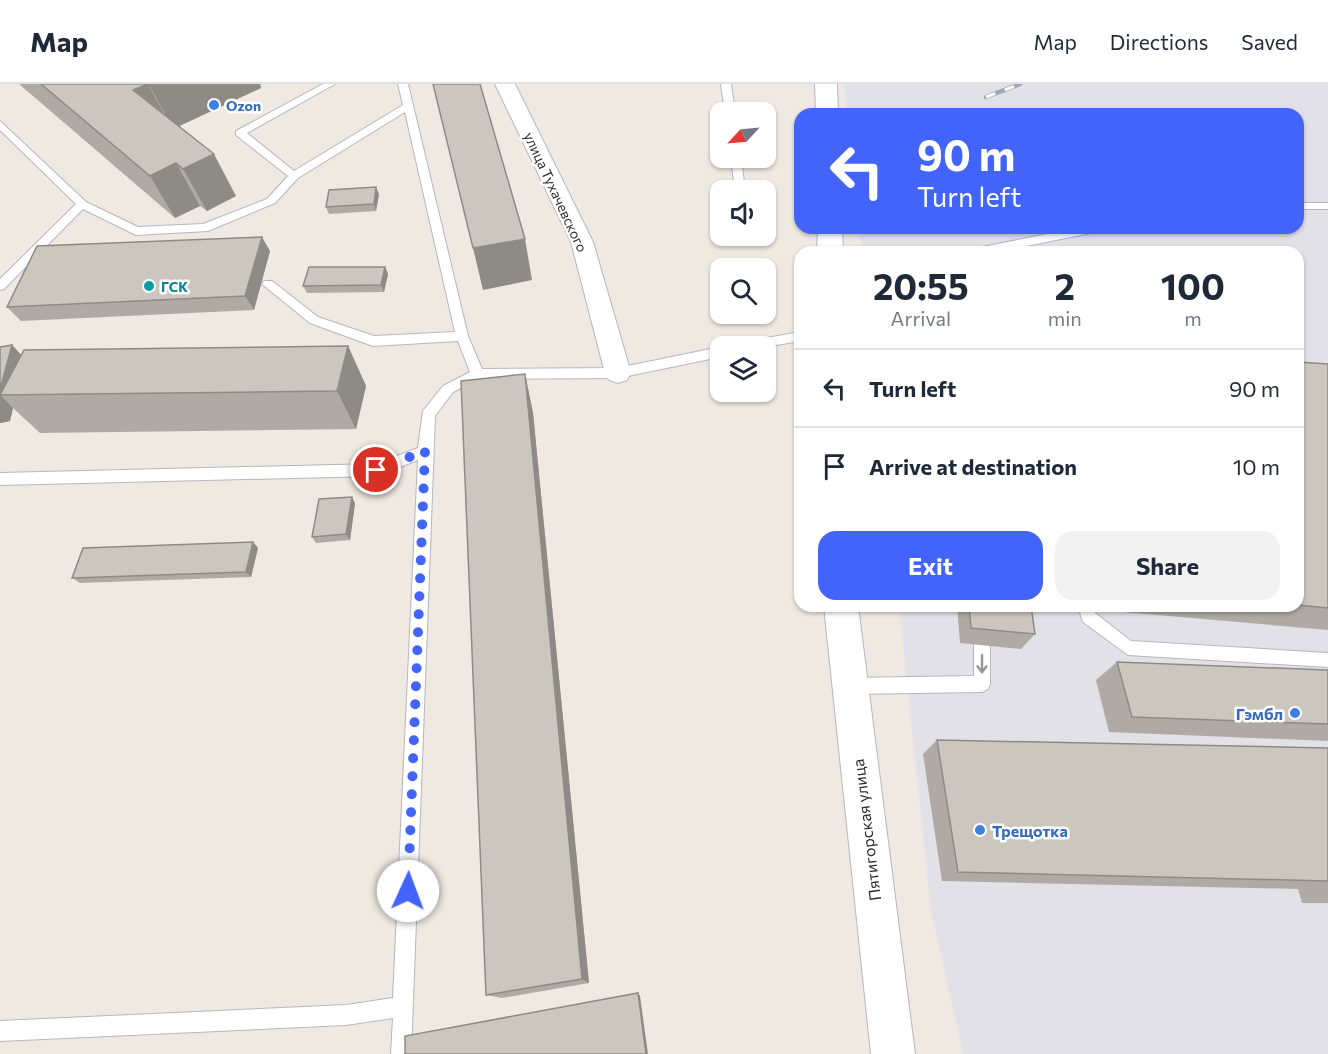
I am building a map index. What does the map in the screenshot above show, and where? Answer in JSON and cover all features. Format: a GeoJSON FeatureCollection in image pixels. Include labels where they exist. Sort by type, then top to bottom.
{"type":"FeatureCollection","features":[{"type":"Feature","properties":{"kind":"main road"},"geometry":{"type":"LineString","coordinates":[[826,84],[827,108]]}},
{"type":"Feature","properties":{"kind":"main road","name":"Пятигорская улица"},"geometry":{"type":"LineString","coordinates":[[842,612],[893,1054]]}},
{"type":"Feature","properties":{"kind":"street","name":"улица Тухачевского"},"geometry":{"type":"LineString","coordinates":[[505,84],[582,242],[618,373]]}},
{"type":"Feature","properties":{"kind":"lane"},"geometry":{"type":"LineString","coordinates":[[294,176],[240,133],[330,84]]}},
{"type":"Feature","properties":{"kind":"lane"},"geometry":{"type":"LineString","coordinates":[[405,84],[408,106],[462,336],[477,374]]}},
{"type":"Feature","properties":{"kind":"lane"},"geometry":{"type":"LineString","coordinates":[[726,84],[729,102]]}},
{"type":"Feature","properties":{"kind":"lane"},"geometry":{"type":"LineString","coordinates":[[0,124],[82,204],[136,231],[204,228],[271,201],[294,176],[408,106]]}},
{"type":"Feature","properties":{"kind":"lane"},"geometry":{"type":"LineString","coordinates":[[0,286],[82,204]]}},
{"type":"Feature","properties":{"kind":"lane"},"geometry":{"type":"LineString","coordinates":[[1304,206],[1328,206]]}},
{"type":"Feature","properties":{"kind":"lane"},"geometry":{"type":"LineString","coordinates":[[1028,246],[1074,234]]}},
{"type":"Feature","properties":{"kind":"lane"},"geometry":{"type":"LineString","coordinates":[[268,284],[314,320],[373,341],[462,336]]}},
{"type":"Feature","properties":{"kind":"lane"},"geometry":{"type":"LineString","coordinates":[[776,341],[794,337]]}},
{"type":"Feature","properties":{"kind":"lane"},"geometry":{"type":"LineString","coordinates":[[401,1054],[428,415],[448,389],[477,374],[618,373],[710,354]]}},
{"type":"Feature","properties":{"kind":"lane"},"geometry":{"type":"LineString","coordinates":[[0,479],[376,470],[425,451]]}},
{"type":"Feature","properties":{"kind":"lane"},"geometry":{"type":"LineString","coordinates":[[849,686],[982,684],[982,612]]}},
{"type":"Feature","properties":{"kind":"lane"},"geometry":{"type":"LineString","coordinates":[[1087,612],[1088,617],[1128,648],[1328,660]]}},
{"type":"Feature","properties":{"kind":"lane"},"geometry":{"type":"LineString","coordinates":[[0,1031],[346,1015],[404,1007]]}},
{"type":"Feature","properties":{"kind":"shaded area"},"geometry":{"type":"Polygon","coordinates":[[[844,84],[1328,84],[1328,1054],[963,1054],[931,911],[900,612],[1304,612],[1304,246],[861,246],[860,234],[1304,234],[1304,108],[846,108],[844,84]]]}},
{"type":"Feature","properties":{"kind":"building"},"geometry":{"type":"Polygon","coordinates":[[[41,84],[148,84],[133,90],[214,154],[183,169],[176,163],[150,176],[41,84]]]}},
{"type":"Feature","properties":{"kind":"building"},"geometry":{"type":"Polygon","coordinates":[[[433,84],[480,84],[525,239],[473,248],[433,84]]]}},
{"type":"Feature","properties":{"kind":"building"},"geometry":{"type":"Polygon","coordinates":[[[376,187],[374,204],[326,207],[329,190],[376,187]]]}},
{"type":"Feature","properties":{"kind":"building","name":"ГСК"},"geometry":{"type":"Polygon","coordinates":[[[262,237],[245,296],[7,307],[37,246],[262,237]]]}},
{"type":"Feature","properties":{"kind":"building"},"geometry":{"type":"Polygon","coordinates":[[[309,267],[385,267],[381,285],[303,286],[309,267]]]}},
{"type":"Feature","properties":{"kind":"building"},"geometry":{"type":"Polygon","coordinates":[[[12,345],[0,390],[0,347],[12,345]]]}},
{"type":"Feature","properties":{"kind":"building"},"geometry":{"type":"Polygon","coordinates":[[[348,346],[337,391],[0,395],[24,350],[348,346]]]}},
{"type":"Feature","properties":{"kind":"building"},"geometry":{"type":"Polygon","coordinates":[[[1304,362],[1328,364],[1328,608],[1304,606],[1304,362]]]}},
{"type":"Feature","properties":{"kind":"building"},"geometry":{"type":"Polygon","coordinates":[[[525,374],[582,979],[486,995],[461,381],[525,374]]]}},
{"type":"Feature","properties":{"kind":"building"},"geometry":{"type":"Polygon","coordinates":[[[352,497],[346,534],[312,537],[319,499],[352,497]]]}},
{"type":"Feature","properties":{"kind":"building"},"geometry":{"type":"Polygon","coordinates":[[[253,542],[246,572],[72,578],[83,548],[253,542]]]}},
{"type":"Feature","properties":{"kind":"building"},"geometry":{"type":"Polygon","coordinates":[[[970,612],[1032,612],[1035,634],[971,628],[970,612]]]}},
{"type":"Feature","properties":{"kind":"building"},"geometry":{"type":"Polygon","coordinates":[[[1117,662],[1328,670],[1328,724],[1132,717],[1117,662]]]}},
{"type":"Feature","properties":{"kind":"building"},"geometry":{"type":"Polygon","coordinates":[[[937,740],[1328,748],[1328,881],[958,872],[937,740]]]}},
{"type":"Feature","properties":{"kind":"building"},"geometry":{"type":"Polygon","coordinates":[[[638,993],[646,1054],[405,1054],[405,1036],[638,993]]]}},
{"type":"Feature","properties":{"kind":"railway"},"geometry":{"type":"LineString","coordinates":[[986,97],[1020,84]]}},
{"type":"Feature","properties":{"kind":"place","name":"Ozon"},"geometry":{"type":"Point","coordinates":[214,105]}},
{"type":"Feature","properties":{"kind":"place","name":"ГСК"},"geometry":{"type":"Point","coordinates":[149,286]}},
{"type":"Feature","properties":{"kind":"place","name":"Гэмбл"},"geometry":{"type":"Point","coordinates":[1295,713]}},
{"type":"Feature","properties":{"kind":"place","name":"Трещотка"},"geometry":{"type":"Point","coordinates":[980,830]}},
{"type":"Feature","properties":{"kind":"route"},"geometry":{"type":"LineString","coordinates":[[376,470],[425,451],[408,891]]}}]}
